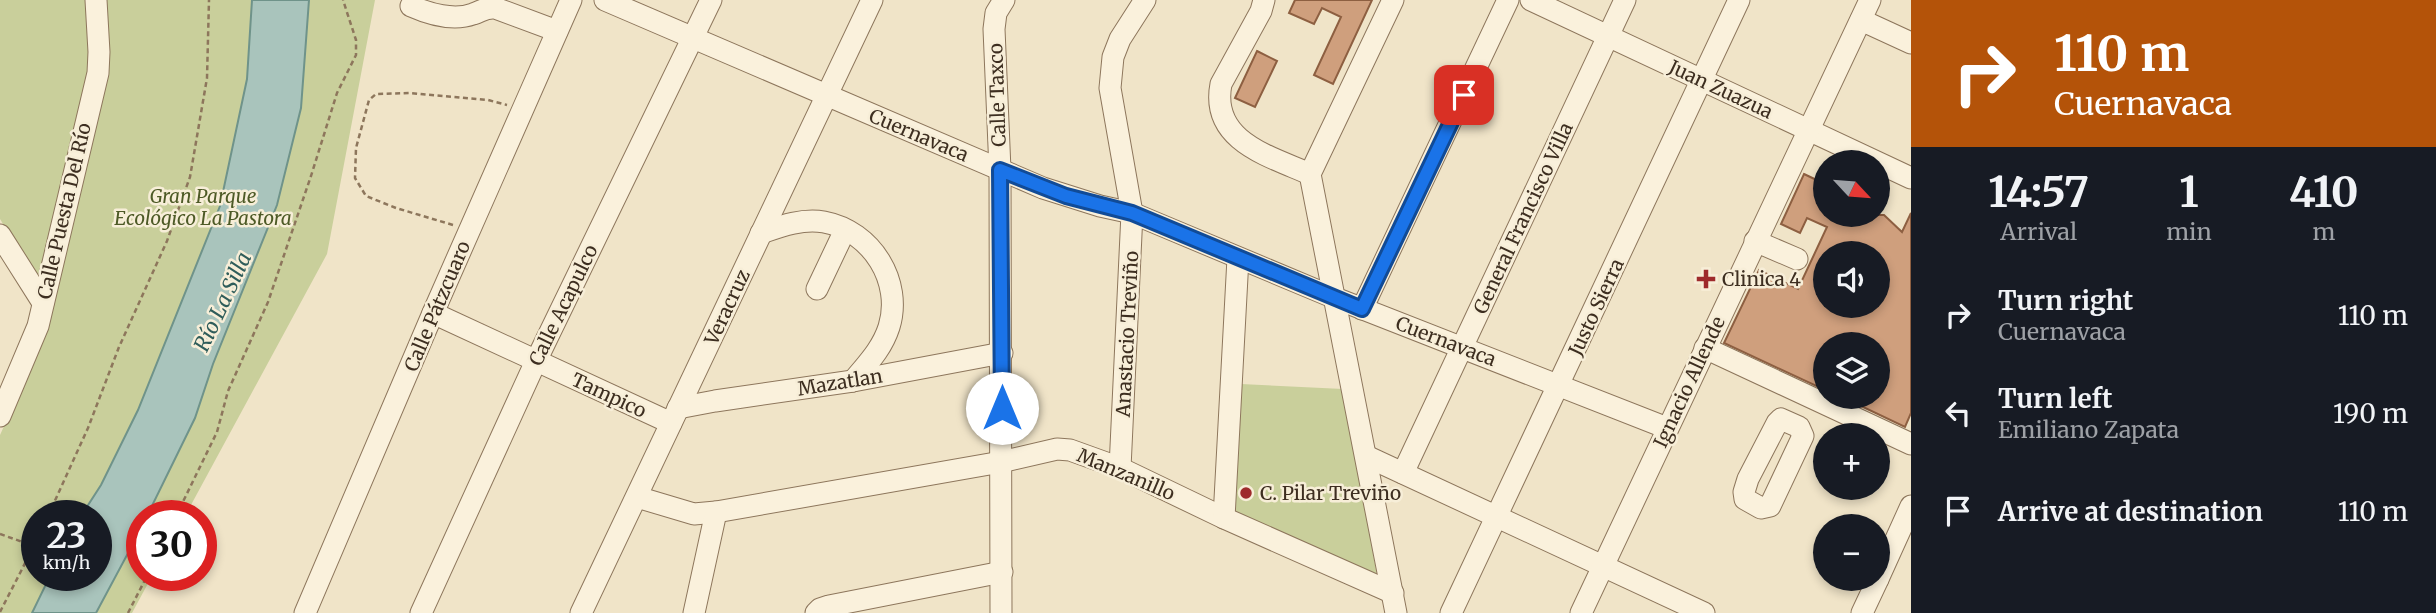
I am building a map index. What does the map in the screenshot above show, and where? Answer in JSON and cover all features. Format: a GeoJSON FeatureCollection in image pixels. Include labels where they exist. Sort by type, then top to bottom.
{"type":"FeatureCollection","features":[{"type":"Feature","properties":{"kind":"street","name":"Calle Puesta Del Río"},"geometry":{"type":"LineString","coordinates":[[0,416],[24,362],[43,303],[98,72],[96,0]]}},
{"type":"Feature","properties":{"kind":"street","name":"Calle Pátzcuaro"},"geometry":{"type":"LineString","coordinates":[[305,613],[571,0]]}},
{"type":"Feature","properties":{"kind":"street","name":"Cuernavaca"},"geometry":{"type":"LineString","coordinates":[[605,0],[1000,170],[1066,196],[1132,213],[1362,309],[1667,428]]}},
{"type":"Feature","properties":{"kind":"street","name":"Calle Acapulco"},"geometry":{"type":"LineString","coordinates":[[421,613],[536,361],[711,0]]}},
{"type":"Feature","properties":{"kind":"street","name":"Veracruz"},"geometry":{"type":"LineString","coordinates":[[581,613],[872,0]]}},
{"type":"Feature","properties":{"kind":"street","name":"Calle Taxco"},"geometry":{"type":"LineString","coordinates":[[1001,613],[1000,170],[994,24],[996,13],[1004,0]]}},
{"type":"Feature","properties":{"kind":"street","name":"Anastacio Treviño"},"geometry":{"type":"LineString","coordinates":[[1120,468],[1132,213],[1110,88],[1113,57],[1120,39],[1145,0]]}},
{"type":"Feature","properties":{"kind":"street"},"geometry":{"type":"LineString","coordinates":[[1264,0],[1261,11],[1221,84],[1219,95],[1223,118],[1245,144],[1310,174]]}},
{"type":"Feature","properties":{"kind":"street"},"geometry":{"type":"LineString","coordinates":[[1393,0],[1310,174],[1394,603]]}},
{"type":"Feature","properties":{"kind":"street"},"geometry":{"type":"LineString","coordinates":[[1362,309],[1508,0]]}},
{"type":"Feature","properties":{"kind":"street","name":"Juan Zuazua"},"geometry":{"type":"LineString","coordinates":[[1531,0],[1911,178]]}},
{"type":"Feature","properties":{"kind":"street","name":"General Francisco Villa"},"geometry":{"type":"LineString","coordinates":[[1403,473],[1625,0]]}},
{"type":"Feature","properties":{"kind":"street","name":"Justo Sierra"},"geometry":{"type":"LineString","coordinates":[[1451,613],[1740,0]]}},
{"type":"Feature","properties":{"kind":"street","name":"Ignacio Allende"},"geometry":{"type":"LineString","coordinates":[[1581,613],[1870,0]]}},
{"type":"Feature","properties":{"kind":"street"},"geometry":{"type":"LineString","coordinates":[[411,6],[437,15],[459,16],[495,8],[557,31]]}},
{"type":"Feature","properties":{"kind":"street"},"geometry":{"type":"LineString","coordinates":[[1861,20],[1911,43]]}},
{"type":"Feature","properties":{"kind":"street"},"geometry":{"type":"LineString","coordinates":[[761,233],[804,221],[825,222],[861,240],[878,256],[890,282],[893,307],[889,327],[881,347],[853,380]]}},
{"type":"Feature","properties":{"kind":"street"},"geometry":{"type":"LineString","coordinates":[[817,289],[845,230]]}},
{"type":"Feature","properties":{"kind":"street"},"geometry":{"type":"LineString","coordinates":[[0,235],[43,303]]}},
{"type":"Feature","properties":{"kind":"street"},"geometry":{"type":"LineString","coordinates":[[1755,241],[1797,259]]}},
{"type":"Feature","properties":{"kind":"street"},"geometry":{"type":"LineString","coordinates":[[1224,518],[1238,258]]}},
{"type":"Feature","properties":{"kind":"street","name":"Tampico"},"geometry":{"type":"LineString","coordinates":[[433,313],[536,361],[675,416]]}},
{"type":"Feature","properties":{"kind":"street"},"geometry":{"type":"LineString","coordinates":[[1705,348],[1813,398]]}},
{"type":"Feature","properties":{"kind":"street","name":"Mazatlan"},"geometry":{"type":"LineString","coordinates":[[675,416],[1002,353]]}},
{"type":"Feature","properties":{"kind":"street"},"geometry":{"type":"LineString","coordinates":[[1799,427],[1813,402]]}},
{"type":"Feature","properties":{"kind":"street"},"geometry":{"type":"LineString","coordinates":[[1836,409],[1911,444]]}},
{"type":"Feature","properties":{"kind":"street","name":"Manzanillo"},"geometry":{"type":"LineString","coordinates":[[636,497],[694,514],[716,512],[1001,462],[1057,449],[1070,450],[1120,468],[1394,603]]}},
{"type":"Feature","properties":{"kind":"street"},"geometry":{"type":"LineString","coordinates":[[1366,456],[1704,613]]}},
{"type":"Feature","properties":{"kind":"street"},"geometry":{"type":"LineString","coordinates":[[1890,552],[1911,506]]}},
{"type":"Feature","properties":{"kind":"street"},"geometry":{"type":"LineString","coordinates":[[694,613],[716,512]]}},
{"type":"Feature","properties":{"kind":"street"},"geometry":{"type":"LineString","coordinates":[[816,613],[829,606],[1002,572]]}},
{"type":"Feature","properties":{"kind":"street"},"geometry":{"type":"LineString","coordinates":[[1862,613],[1872,591]]}},
{"type":"Feature","properties":{"kind":"path"},"geometry":{"type":"LineString","coordinates":[[55,500],[88,428],[118,347],[167,241],[190,177],[206,78],[209,0]]}},
{"type":"Feature","properties":{"kind":"path"},"geometry":{"type":"LineString","coordinates":[[184,500],[217,432],[228,391],[268,302],[312,176],[337,93],[356,55],[356,40],[343,0]]}},
{"type":"Feature","properties":{"kind":"path"},"geometry":{"type":"LineString","coordinates":[[469,230],[396,208],[366,195],[355,178],[356,148],[369,100],[376,94],[409,93],[488,100],[523,109]]}},
{"type":"Feature","properties":{"kind":"path"},"geometry":{"type":"LineString","coordinates":[[0,534],[21,541]]}},
{"type":"Feature","properties":{"kind":"path"},"geometry":{"type":"LineString","coordinates":[[0,612],[21,571]]}},
{"type":"Feature","properties":{"kind":"path"},"geometry":{"type":"LineString","coordinates":[[128,613],[139,591]]}},
{"type":"Feature","properties":{"kind":"green space"},"geometry":{"type":"Polygon","coordinates":[[[0,0],[88,0],[91,67],[43,274],[35,276],[0,219],[0,0]]]}},
{"type":"Feature","properties":{"kind":"green space","name":"Gran Parque Ecológico La Pastora"},"geometry":{"type":"Polygon","coordinates":[[[98,0],[375,0],[327,254],[194,500],[126,500],[126,591],[144,591],[132,613],[0,613],[0,435],[36,356],[100,67],[98,0]]]}},
{"type":"Feature","properties":{"kind":"green space"},"geometry":{"type":"Polygon","coordinates":[[[1241,384],[1343,389],[1377,575],[1235,511],[1241,384]]]}},
{"type":"Feature","properties":{"kind":"water","name":"Río La Silla"},"geometry":{"type":"Polygon","coordinates":[[[252,0],[309,0],[301,108],[277,205],[213,364],[195,418],[155,500],[126,500],[126,557],[112,583],[112,500],[91,500],[138,410],[220,206],[247,79],[252,0]]]}},
{"type":"Feature","properties":{"kind":"water"},"geometry":{"type":"Polygon","coordinates":[[[43,591],[108,591],[96,613],[32,613],[43,591]]]}},
{"type":"Feature","properties":{"kind":"building"},"geometry":{"type":"Polygon","coordinates":[[[1295,0],[1372,0],[1333,84],[1314,75],[1341,17],[1322,8],[1314,24],[1289,13],[1295,0]]]}},
{"type":"Feature","properties":{"kind":"building"},"geometry":{"type":"Polygon","coordinates":[[[1257,51],[1277,61],[1255,107],[1235,98],[1257,51]]]}},
{"type":"Feature","properties":{"kind":"building"},"geometry":{"type":"Polygon","coordinates":[[[1804,174],[1813,178],[1813,221],[1807,218],[1800,233],[1781,224],[1804,174]]]}},
{"type":"Feature","properties":{"kind":"building"},"geometry":{"type":"Polygon","coordinates":[[[1911,213],[1911,413],[1905,427],[1867,409],[1890,409],[1890,332],[1813,332],[1813,384],[1724,343],[1759,270],[1798,289],[1813,257],[1813,318],[1890,318],[1890,241],[1820,241],[1827,228],[1890,228],[1890,221],[1902,232],[1911,213]]]}},
{"type":"Feature","properties":{"kind":"place","name":"Clinica 4"},"geometry":{"type":"Point","coordinates":[1706,279]}},
{"type":"Feature","properties":{"kind":"place","name":"C. Pilar Treviño"},"geometry":{"type":"Point","coordinates":[1246,493]}},
{"type":"Feature","properties":{"kind":"route"},"geometry":{"type":"LineString","coordinates":[[1002,408],[1000,170],[1066,196],[1132,213],[1362,309],[1464,95]]}}]}
